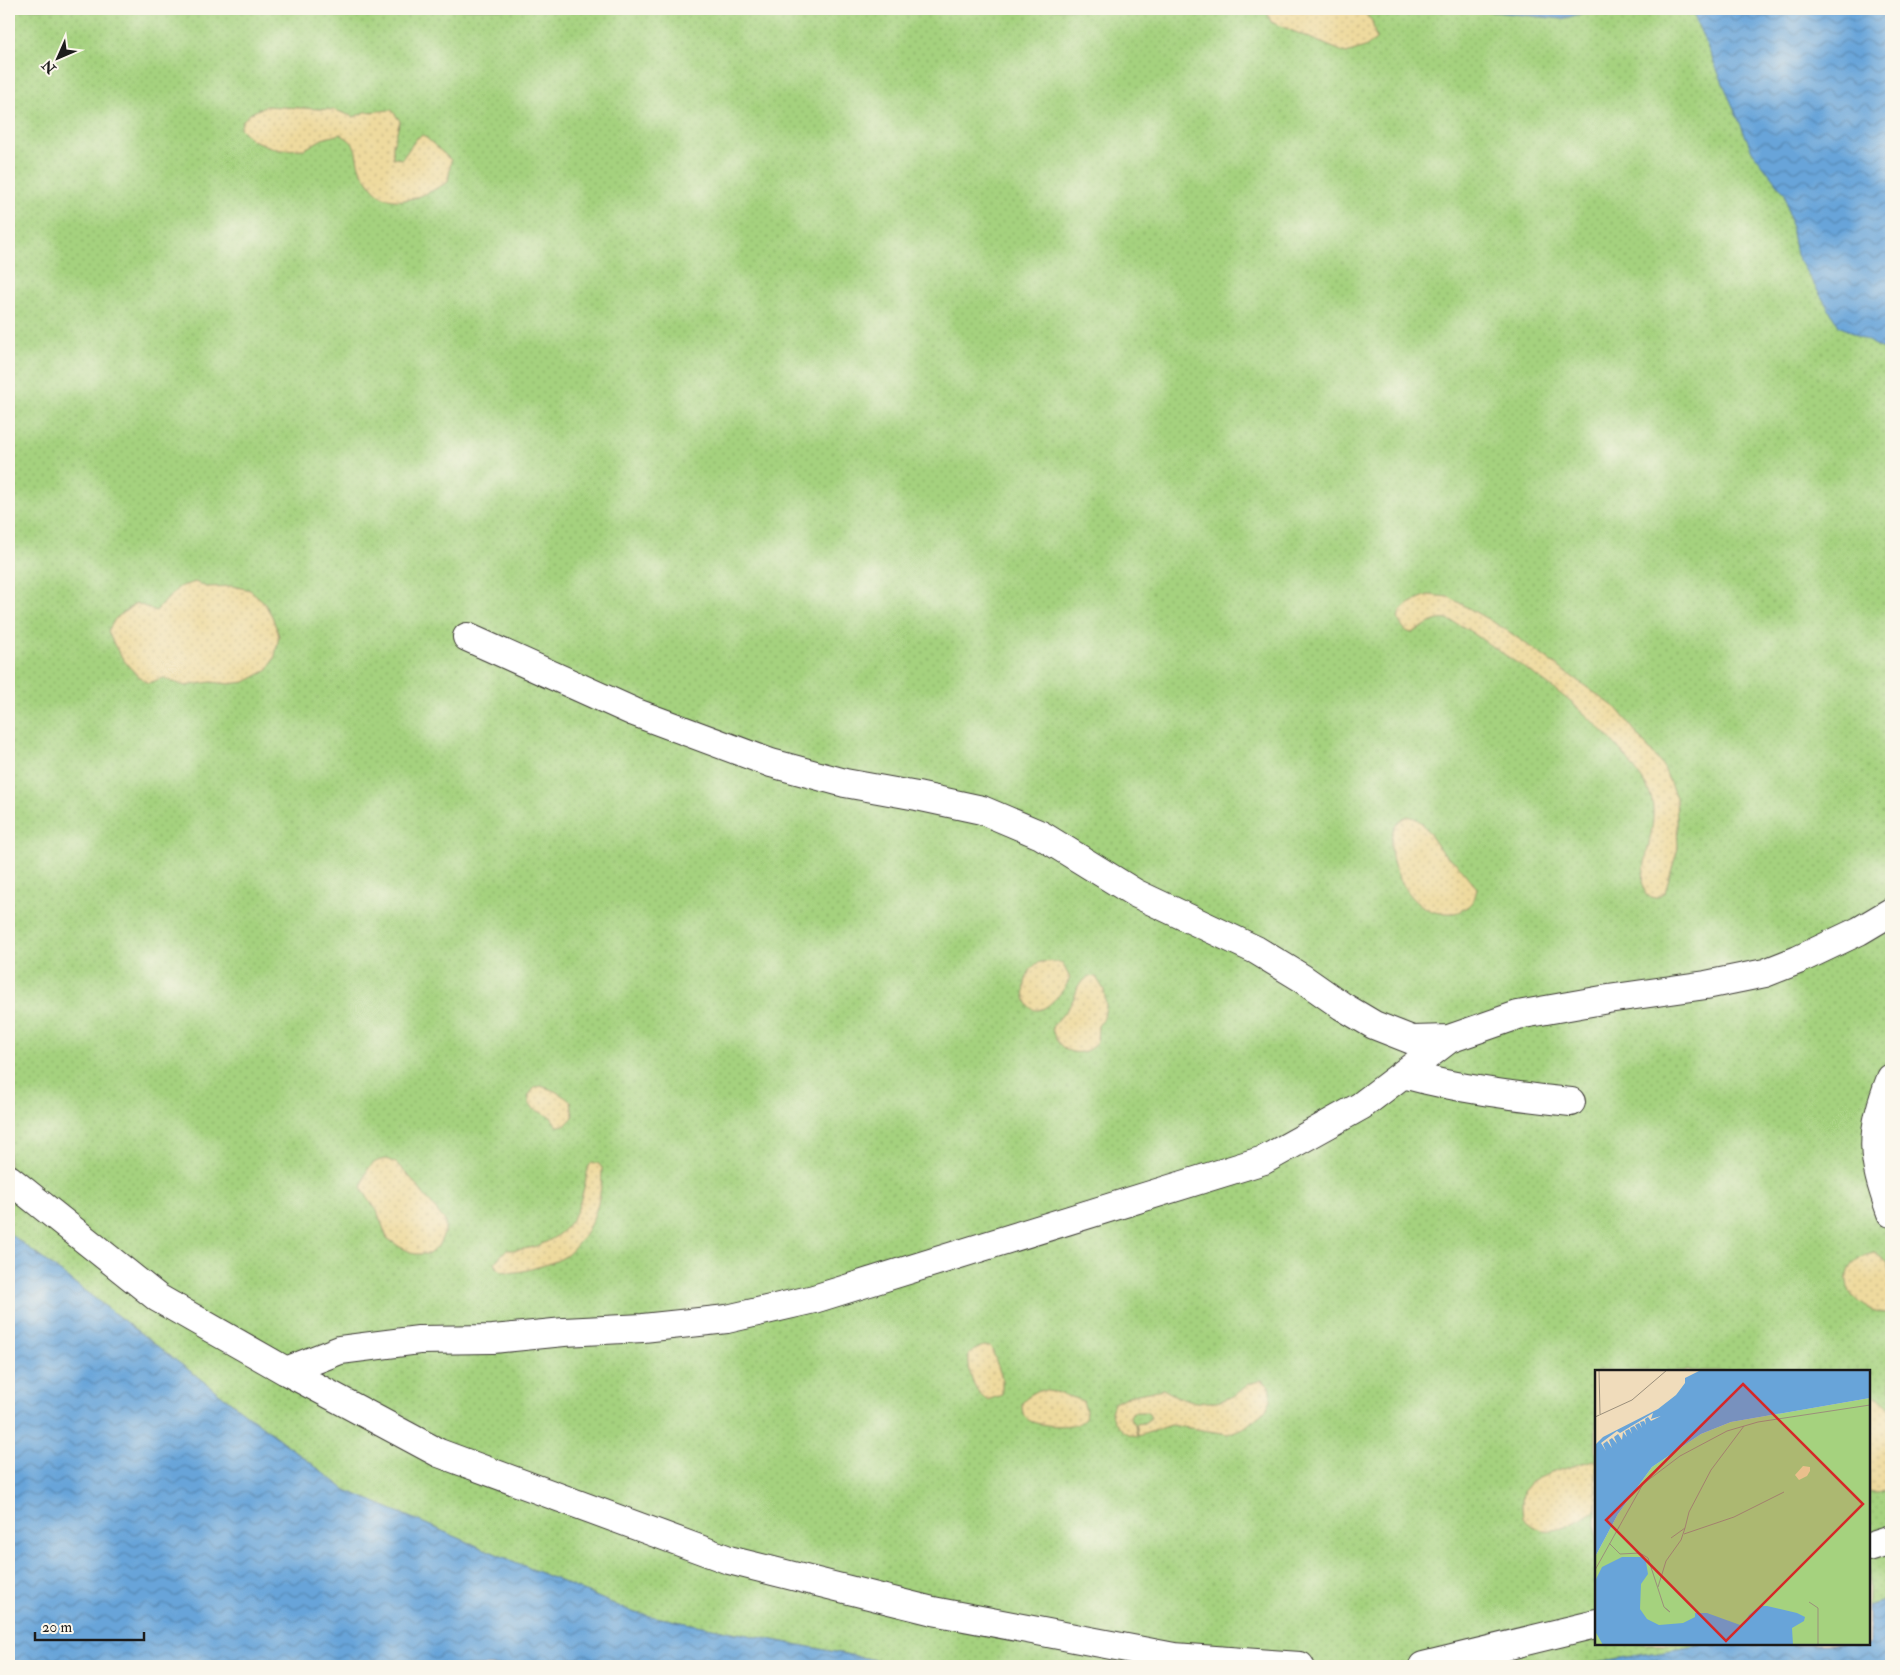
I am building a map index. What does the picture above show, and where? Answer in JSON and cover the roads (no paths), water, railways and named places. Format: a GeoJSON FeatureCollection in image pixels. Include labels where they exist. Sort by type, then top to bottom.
{"type":"FeatureCollection","features":[{"type":"Feature","properties":{"kind":"lane"},"geometry":{"type":"LineString","coordinates":[[467,637],[634,712],[771,763],[845,783],[982,810],[1041,835],[1135,893],[1256,950],[1374,1025],[1412,1040],[1449,1039],[1518,1015],[1608,999],[1706,985],[1765,973],[1859,931],[1891,912]]}},
{"type":"Feature","properties":{"kind":"lane"},"geometry":{"type":"LineString","coordinates":[[286,1371],[340,1350],[419,1340],[493,1339],[564,1332],[643,1328],[727,1319],[814,1299],[1264,1160],[1361,1106],[1449,1039]]}},
{"type":"Feature","properties":{"kind":"lane"},"geometry":{"type":"LineString","coordinates":[[1403,1074],[1435,1083],[1570,1102]]}},
{"type":"Feature","properties":{"kind":"lane"},"geometry":{"type":"LineString","coordinates":[[1891,1078],[1876,1121],[1875,1156],[1880,1184],[1891,1213]]}},
{"type":"Feature","properties":{"kind":"lane"},"geometry":{"type":"LineString","coordinates":[[9,1179],[158,1298],[286,1371],[439,1454],[729,1560],[933,1611],[1174,1657],[1300,1666]]}},
{"type":"Feature","properties":{"kind":"lane"},"geometry":{"type":"LineString","coordinates":[[1870,1547],[1891,1540]]}},
{"type":"Feature","properties":{"kind":"lane"},"geometry":{"type":"LineString","coordinates":[[1423,1666],[1595,1624]]}},
{"type":"Feature","properties":{"kind":"water"},"geometry":{"type":"Polygon","coordinates":[[[1465,9],[1598,9],[1562,19],[1465,9]]]}},
{"type":"Feature","properties":{"kind":"water"},"geometry":{"type":"Polygon","coordinates":[[[1691,9],[1891,9],[1891,353],[1839,326],[1796,255],[1785,194],[1752,151],[1691,9]]]}},
{"type":"Feature","properties":{"kind":"water"},"geometry":{"type":"Polygon","coordinates":[[[9,1233],[346,1490],[635,1613],[907,1666],[9,1666],[9,1233]]]}},
{"type":"Feature","properties":{"kind":"water"},"geometry":{"type":"Polygon","coordinates":[[[1891,1598],[1891,1666],[1570,1666],[1704,1645],[1870,1645],[1870,1605],[1891,1598]]]}}]}
